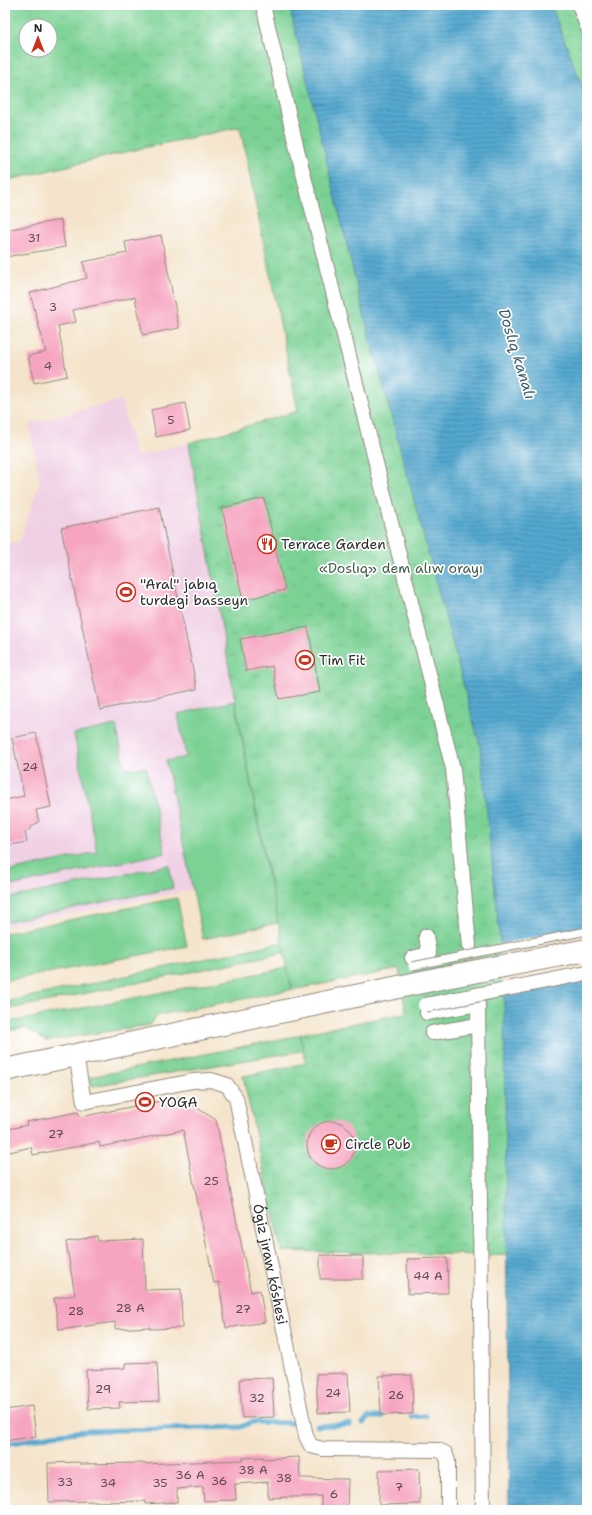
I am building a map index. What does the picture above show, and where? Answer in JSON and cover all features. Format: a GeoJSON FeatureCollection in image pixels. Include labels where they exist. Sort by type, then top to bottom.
{"type":"FeatureCollection","features":[{"type":"Feature","properties":{"kind":"main road"},"geometry":{"type":"LineString","coordinates":[[5,1070],[441,978],[587,950]]}},
{"type":"Feature","properties":{"kind":"street"},"geometry":{"type":"LineString","coordinates":[[263,5],[294,137],[453,769],[469,946]]}},
{"type":"Feature","properties":{"kind":"street"},"geometry":{"type":"LineString","coordinates":[[579,5],[587,26]]}},
{"type":"Feature","properties":{"kind":"street"},"geometry":{"type":"LineString","coordinates":[[412,962],[429,954],[426,936]]}},
{"type":"Feature","properties":{"kind":"street"},"geometry":{"type":"LineString","coordinates":[[483,1510],[478,1004],[426,1009],[587,973]]}},
{"type":"Feature","properties":{"kind":"street"},"geometry":{"type":"LineString","coordinates":[[432,1033],[478,1024]]}},
{"type":"Feature","properties":{"kind":"street","name":"Ógiz jıraw kóshesi"},"geometry":{"type":"LineString","coordinates":[[76,1055],[84,1102],[193,1081],[212,1080],[227,1085],[236,1098],[306,1436],[311,1446],[323,1449],[438,1450],[445,1453],[448,1461],[448,1510]]}},
{"type":"Feature","properties":{"kind":"lane"},"geometry":{"type":"LineString","coordinates":[[412,962],[587,930]]}},
{"type":"Feature","properties":{"kind":"shaded area"},"geometry":{"type":"Polygon","coordinates":[[[121,400],[136,456],[189,443],[268,877],[184,891],[5,927],[5,544],[20,541],[40,481],[29,424],[121,400]]]}},
{"type":"Feature","properties":{"kind":"green space","name":"«Doslıq» dem alıw orayı"},"geometry":{"type":"Polygon","coordinates":[[[5,5],[587,5],[587,1257],[281,1251],[243,1076],[306,1063],[300,1034],[406,1013],[399,969],[292,990],[238,717],[189,443],[298,411],[240,127],[143,148],[9,180],[5,157],[5,5]]]}},
{"type":"Feature","properties":{"kind":"green space"},"geometry":{"type":"Polygon","coordinates":[[[235,701],[268,877],[333,911],[203,939],[166,761],[186,757],[178,714],[235,701]]]}},
{"type":"Feature","properties":{"kind":"green space"},"geometry":{"type":"Polygon","coordinates":[[[116,725],[125,769],[146,767],[165,853],[5,887],[5,872],[97,852],[74,734],[116,725]]]}},
{"type":"Feature","properties":{"kind":"green space"},"geometry":{"type":"Polygon","coordinates":[[[169,865],[173,888],[5,922],[5,899],[169,865]]]}},
{"type":"Feature","properties":{"kind":"green space"},"geometry":{"type":"Polygon","coordinates":[[[177,898],[187,946],[5,981],[5,933],[177,898]]]}},
{"type":"Feature","properties":{"kind":"green space"},"geometry":{"type":"Polygon","coordinates":[[[334,931],[336,942],[5,1010],[5,1002],[334,931]]]}},
{"type":"Feature","properties":{"kind":"green space"},"geometry":{"type":"Polygon","coordinates":[[[395,947],[399,969],[159,1015],[149,1025],[46,1041],[26,1028],[5,1031],[5,1023],[395,947]]]}},
{"type":"Feature","properties":{"kind":"green space"},"geometry":{"type":"Polygon","coordinates":[[[401,1015],[408,1033],[92,1086],[90,1077],[401,1015]]]}},
{"type":"Feature","properties":{"kind":"water","name":"Doslıq kanalı"},"geometry":{"type":"Polygon","coordinates":[[[289,5],[551,5],[587,99],[587,1510],[509,1510],[504,999],[499,929],[480,746],[360,299],[289,5]]]}},
{"type":"Feature","properties":{"kind":"pier"},"geometry":{"type":"Polygon","coordinates":[[[587,927],[587,976],[502,994],[498,945],[587,927]]]}},
{"type":"Feature","properties":{"kind":"building"},"geometry":{"type":"Polygon","coordinates":[[[61,220],[65,247],[5,257],[5,230],[61,220]]]}},
{"type":"Feature","properties":{"kind":"building"},"geometry":{"type":"Polygon","coordinates":[[[161,235],[179,328],[143,335],[135,297],[73,310],[76,322],[58,326],[67,376],[34,383],[28,356],[46,352],[30,293],[87,278],[83,262],[127,253],[125,242],[161,235]]]}},
{"type":"Feature","properties":{"kind":"building"},"geometry":{"type":"Polygon","coordinates":[[[185,403],[190,430],[156,437],[151,410],[185,403]]]}},
{"type":"Feature","properties":{"kind":"building"},"geometry":{"type":"Polygon","coordinates":[[[264,498],[285,590],[243,600],[222,508],[264,498]]]}},
{"type":"Feature","properties":{"kind":"building","name":"\"Aral\" jabıq turdegi basseyn"},"geometry":{"type":"Polygon","coordinates":[[[159,507],[197,689],[100,710],[61,528],[159,507]]]}},
{"type":"Feature","properties":{"kind":"building"},"geometry":{"type":"Polygon","coordinates":[[[308,627],[320,692],[279,699],[272,666],[246,671],[240,639],[308,627]]]}},
{"type":"Feature","properties":{"kind":"building"},"geometry":{"type":"Polygon","coordinates":[[[36,733],[51,807],[36,810],[39,821],[25,833],[27,842],[5,846],[5,800],[24,796],[12,738],[36,733]]]}},
{"type":"Feature","properties":{"kind":"building"},"geometry":{"type":"Polygon","coordinates":[[[180,1097],[216,1120],[251,1292],[260,1290],[265,1322],[226,1328],[219,1282],[214,1283],[183,1130],[100,1147],[99,1142],[33,1155],[31,1147],[5,1153],[5,1130],[27,1125],[26,1122],[78,1112],[80,1117],[180,1097]]]}},
{"type":"Feature","properties":{"kind":"building","name":"Circle Pub"},"geometry":{"type":"Polygon","coordinates":[[[326,1121],[336,1121],[348,1128],[355,1140],[355,1150],[348,1162],[336,1169],[326,1169],[318,1165],[311,1158],[307,1150],[307,1140],[311,1132],[318,1125],[326,1121]]]}},
{"type":"Feature","properties":{"kind":"building"},"geometry":{"type":"Polygon","coordinates":[[[97,1236],[98,1241],[143,1239],[145,1288],[146,1290],[181,1289],[182,1328],[150,1329],[150,1327],[115,1329],[115,1322],[59,1330],[54,1298],[75,1295],[66,1242],[97,1236]]]}},
{"type":"Feature","properties":{"kind":"building"},"geometry":{"type":"Polygon","coordinates":[[[320,1255],[363,1256],[363,1279],[320,1279],[320,1255]]]}},
{"type":"Feature","properties":{"kind":"building"},"geometry":{"type":"Polygon","coordinates":[[[447,1258],[448,1293],[408,1294],[407,1259],[447,1258]]]}},
{"type":"Feature","properties":{"kind":"building"},"geometry":{"type":"Polygon","coordinates":[[[157,1362],[159,1401],[119,1402],[120,1408],[88,1409],[86,1370],[125,1368],[125,1363],[157,1362]]]}},
{"type":"Feature","properties":{"kind":"building"},"geometry":{"type":"Polygon","coordinates":[[[348,1373],[350,1412],[318,1413],[316,1374],[348,1373]]]}},
{"type":"Feature","properties":{"kind":"building"},"geometry":{"type":"Polygon","coordinates":[[[412,1375],[413,1414],[381,1415],[379,1376],[412,1375]]]}},
{"type":"Feature","properties":{"kind":"building"},"geometry":{"type":"Polygon","coordinates":[[[272,1378],[274,1417],[242,1418],[240,1379],[272,1378]]]}},
{"type":"Feature","properties":{"kind":"building"},"geometry":{"type":"Polygon","coordinates":[[[32,1406],[36,1436],[5,1441],[5,1410],[32,1406]]]}},
{"type":"Feature","properties":{"kind":"building"},"geometry":{"type":"Polygon","coordinates":[[[263,1457],[263,1459],[299,1457],[300,1478],[348,1479],[347,1510],[321,1510],[321,1496],[268,1498],[268,1482],[235,1484],[236,1500],[204,1501],[203,1487],[177,1489],[177,1502],[145,1504],[145,1501],[49,1502],[48,1463],[80,1462],[80,1464],[143,1464],[243,1460],[243,1458],[263,1457]]]}},
{"type":"Feature","properties":{"kind":"building"},"geometry":{"type":"Polygon","coordinates":[[[419,1469],[420,1504],[379,1505],[379,1470],[419,1469]]]}},
{"type":"Feature","properties":{"kind":"waterway"},"geometry":{"type":"LineString","coordinates":[[412,1417],[426,1416]]}},
{"type":"Feature","properties":{"kind":"waterway"},"geometry":{"type":"LineString","coordinates":[[363,1423],[369,1417],[382,1417]]}},
{"type":"Feature","properties":{"kind":"waterway"},"geometry":{"type":"LineString","coordinates":[[5,1444],[52,1435],[85,1431],[241,1427],[252,1422],[294,1423]]}},
{"type":"Feature","properties":{"kind":"waterway"},"geometry":{"type":"LineString","coordinates":[[317,1426],[350,1424]]}},
{"type":"Feature","properties":{"kind":"tunnel"},"geometry":{"type":"LineString","coordinates":[[469,946],[478,1004]]}},
{"type":"Feature","properties":{"kind":"place","name":"Terrace Garden"},"geometry":{"type":"Point","coordinates":[267,544]}},
{"type":"Feature","properties":{"kind":"place","name":"\"Aral\" jabıq turdegi basseyn"},"geometry":{"type":"Point","coordinates":[126,592]}},
{"type":"Feature","properties":{"kind":"place","name":"Tim Fit"},"geometry":{"type":"Point","coordinates":[305,660]}},
{"type":"Feature","properties":{"kind":"place","name":"YOGA"},"geometry":{"type":"Point","coordinates":[145,1102]}},
{"type":"Feature","properties":{"kind":"place","name":"Circle Pub"},"geometry":{"type":"Point","coordinates":[331,1144]}}]}
